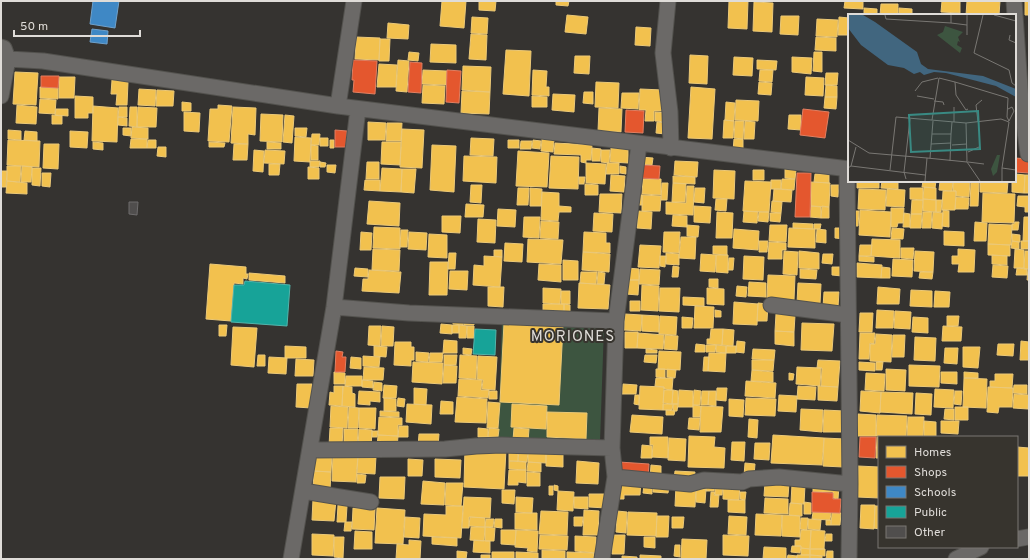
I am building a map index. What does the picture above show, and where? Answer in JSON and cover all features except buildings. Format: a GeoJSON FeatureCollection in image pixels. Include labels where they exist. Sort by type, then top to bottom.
{"type":"FeatureCollection","features":[{"type":"Feature","properties":{"kind":"street"},"geometry":{"type":"LineString","coordinates":[[338,106],[354,1]]}},
{"type":"Feature","properties":{"kind":"street"},"geometry":{"type":"LineString","coordinates":[[668,1],[663,53],[670,112],[672,148]]}},
{"type":"Feature","properties":{"kind":"street"},"geometry":{"type":"LineString","coordinates":[[1014,1],[1015,14]]}},
{"type":"Feature","properties":{"kind":"street"},"geometry":{"type":"LineString","coordinates":[[1016,26],[1022,101],[1024,155]]}},
{"type":"Feature","properties":{"kind":"street"},"geometry":{"type":"LineString","coordinates":[[1,96],[4,53],[43,61],[358,109],[848,169],[849,559]]}},
{"type":"Feature","properties":{"kind":"street"},"geometry":{"type":"LineString","coordinates":[[292,559],[334,307],[358,109]]}},
{"type":"Feature","properties":{"kind":"street"},"geometry":{"type":"LineString","coordinates":[[602,559],[615,477],[612,448],[616,321],[639,144]]}},
{"type":"Feature","properties":{"kind":"street"},"geometry":{"type":"LineString","coordinates":[[771,305],[848,315]]}},
{"type":"Feature","properties":{"kind":"street"},"geometry":{"type":"LineString","coordinates":[[334,307],[409,313],[616,321]]}},
{"type":"Feature","properties":{"kind":"street"},"geometry":{"type":"LineString","coordinates":[[310,450],[445,449],[502,445],[612,448]]}},
{"type":"Feature","properties":{"kind":"street"},"geometry":{"type":"LineString","coordinates":[[615,477],[690,484],[704,480],[742,482],[749,479],[779,477],[850,484]]}},
{"type":"Feature","properties":{"kind":"street"},"geometry":{"type":"LineString","coordinates":[[303,491],[371,502]]}},
{"type":"Feature","properties":{"kind":"street"},"geometry":{"type":"LineString","coordinates":[[956,559],[979,548]]}},
{"type":"Feature","properties":{"kind":"green space"},"geometry":{"type":"Polygon","coordinates":[[[502,321],[604,326],[600,442],[498,438],[502,321]]]}},
{"type":"Feature","properties":{"kind":"district","name":"MORIONES"},"geometry":{"type":"Point","coordinates":[573,336]}}]}
